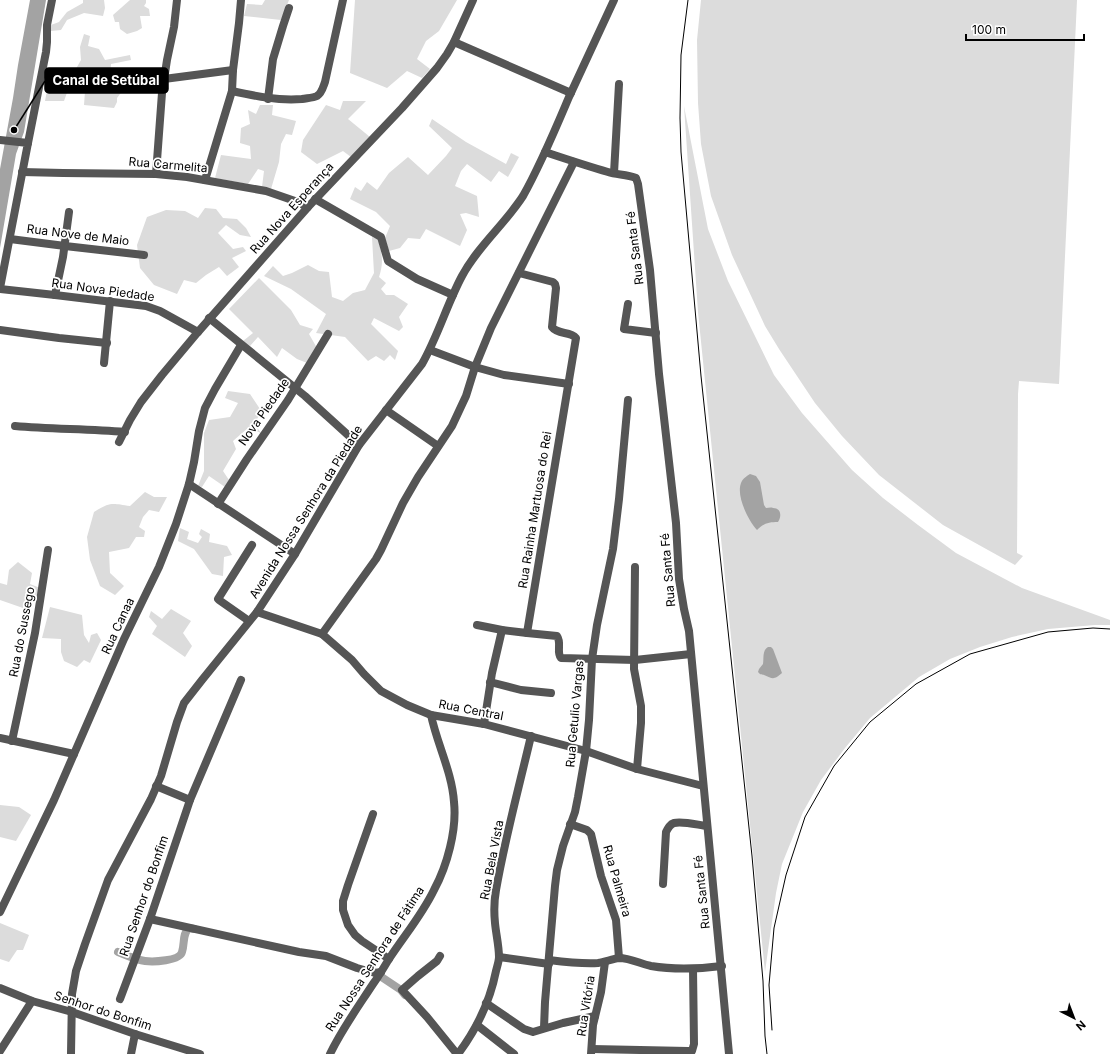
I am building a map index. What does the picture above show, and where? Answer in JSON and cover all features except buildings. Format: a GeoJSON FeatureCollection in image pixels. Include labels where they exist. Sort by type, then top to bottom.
{"type":"FeatureCollection","features":[{"type":"Feature","properties":{"kind":"street"},"geometry":{"type":"LineString","coordinates":[[0,288],[22,172],[24,143],[46,52],[46,25],[52,0]]}},
{"type":"Feature","properties":{"kind":"street"},"geometry":{"type":"LineString","coordinates":[[156,174],[164,79],[174,27],[177,0]]}},
{"type":"Feature","properties":{"kind":"street"},"geometry":{"type":"LineString","coordinates":[[205,180],[232,92],[241,0]]}},
{"type":"Feature","properties":{"kind":"street"},"geometry":{"type":"LineString","coordinates":[[232,92],[268,99],[290,100],[311,98],[321,93],[327,73],[343,0]]}},
{"type":"Feature","properties":{"kind":"street","name":"Rua Nova Esperança"},"geometry":{"type":"LineString","coordinates":[[119,442],[130,420],[142,402],[162,375],[198,332],[315,199],[414,94],[441,62],[454,42],[473,0]]}},
{"type":"Feature","properties":{"kind":"street","name":"Avenida Nossa Senhora da Piedade"},"geometry":{"type":"LineString","coordinates":[[72,1054],[72,994],[76,971],[96,910],[108,880],[142,817],[161,776],[184,703],[257,612],[295,554],[359,445],[417,371],[430,350],[463,274],[485,242],[511,212],[522,196],[545,152],[614,0]]}},
{"type":"Feature","properties":{"kind":"street"},"geometry":{"type":"LineString","coordinates":[[268,99],[273,60],[289,8]]}},
{"type":"Feature","properties":{"kind":"street"},"geometry":{"type":"LineString","coordinates":[[454,42],[571,93]]}},
{"type":"Feature","properties":{"kind":"street"},"geometry":{"type":"LineString","coordinates":[[164,79],[233,70]]}},
{"type":"Feature","properties":{"kind":"street"},"geometry":{"type":"LineString","coordinates":[[614,173],[619,84]]}},
{"type":"Feature","properties":{"kind":"street"},"geometry":{"type":"LineString","coordinates":[[0,140],[24,143]]}},
{"type":"Feature","properties":{"kind":"street","name":"Rua Santa Fé"},"geometry":{"type":"LineString","coordinates":[[545,152],[574,162],[634,177],[636,178],[638,184],[650,270],[662,405],[675,516],[679,579],[689,631],[703,786],[722,966],[729,1054]]}},
{"type":"Feature","properties":{"kind":"street"},"geometry":{"type":"LineString","coordinates":[[322,634],[376,559],[403,503],[418,477],[452,426],[466,396],[474,367],[491,328],[574,162]]}},
{"type":"Feature","properties":{"kind":"street","name":"Rua Carmelita"},"geometry":{"type":"LineString","coordinates":[[22,172],[63,174],[156,174],[205,180],[266,191],[308,207]]}},
{"type":"Feature","properties":{"kind":"street"},"geometry":{"type":"LineString","coordinates":[[315,199],[381,237],[388,261],[417,279],[453,295]]}},
{"type":"Feature","properties":{"kind":"street"},"geometry":{"type":"LineString","coordinates":[[55,295],[65,246],[69,212]]}},
{"type":"Feature","properties":{"kind":"street","name":"Rua Nove de Maio"},"geometry":{"type":"LineString","coordinates":[[10,238],[144,255]]}},
{"type":"Feature","properties":{"kind":"street","name":"Rua Rainha Martuosa do Rei"},"geometry":{"type":"LineString","coordinates":[[519,273],[553,282],[555,284],[556,288],[552,327],[559,332],[574,336],[576,338],[527,633]]}},
{"type":"Feature","properties":{"kind":"street","name":"Rua Nova Piedade"},"geometry":{"type":"LineString","coordinates":[[0,288],[110,301],[153,308],[198,332]]}},
{"type":"Feature","properties":{"kind":"street"},"geometry":{"type":"LineString","coordinates":[[104,363],[110,301]]}},
{"type":"Feature","properties":{"kind":"street"},"geometry":{"type":"LineString","coordinates":[[628,304],[624,329],[656,333]]}},
{"type":"Feature","properties":{"kind":"street"},"geometry":{"type":"LineString","coordinates":[[210,318],[296,388],[359,445]]}},
{"type":"Feature","properties":{"kind":"street"},"geometry":{"type":"LineString","coordinates":[[0,330],[107,343]]}},
{"type":"Feature","properties":{"kind":"street","name":"Nova Piedade"},"geometry":{"type":"LineString","coordinates":[[218,504],[247,458],[296,388],[328,334]]}},
{"type":"Feature","properties":{"kind":"street","name":"Rua Canaa"},"geometry":{"type":"LineString","coordinates":[[0,912],[54,800],[124,639],[159,568],[176,524],[189,484],[205,408],[242,345]]}},
{"type":"Feature","properties":{"kind":"street"},"geometry":{"type":"LineString","coordinates":[[430,350],[474,367],[504,375],[569,384]]}},
{"type":"Feature","properties":{"kind":"street","name":"Rua Getulio Vargas"},"geometry":{"type":"LineString","coordinates":[[544,1028],[557,870],[578,797],[586,751],[592,659],[612,549],[619,500],[628,400]]}},
{"type":"Feature","properties":{"kind":"street"},"geometry":{"type":"LineString","coordinates":[[386,410],[438,446]]}},
{"type":"Feature","properties":{"kind":"street"},"geometry":{"type":"LineString","coordinates":[[15,426],[125,432]]}},
{"type":"Feature","properties":{"kind":"street"},"geometry":{"type":"LineString","coordinates":[[189,484],[295,554]]}},
{"type":"Feature","properties":{"kind":"street"},"geometry":{"type":"LineString","coordinates":[[249,621],[218,599],[252,545]]}},
{"type":"Feature","properties":{"kind":"street","name":"Rua do Sussego"},"geometry":{"type":"LineString","coordinates":[[12,741],[35,633],[48,550]]}},
{"type":"Feature","properties":{"kind":"street"},"geometry":{"type":"LineString","coordinates":[[635,567],[634,669],[641,706],[637,769]]}},
{"type":"Feature","properties":{"kind":"street","name":"Rua Central"},"geometry":{"type":"LineString","coordinates":[[257,612],[322,634],[352,660],[381,690],[403,704],[431,715],[484,724],[531,736],[586,751],[637,769],[703,786]]}},
{"type":"Feature","properties":{"kind":"street"},"geometry":{"type":"LineString","coordinates":[[477,625],[502,630],[557,636],[559,639],[559,655],[561,658],[635,660],[691,654]]}},
{"type":"Feature","properties":{"kind":"street"},"geometry":{"type":"LineString","coordinates":[[484,724],[494,661],[502,630]]}},
{"type":"Feature","properties":{"kind":"street","name":"Rua Senhor do Bonfim"},"geometry":{"type":"LineString","coordinates":[[120,999],[150,919],[190,800],[241,680]]}},
{"type":"Feature","properties":{"kind":"street"},"geometry":{"type":"LineString","coordinates":[[490,682],[521,690],[551,693]]}},
{"type":"Feature","properties":{"kind":"street","name":"Rua Nossa Senhora de Fátima"},"geometry":{"type":"LineString","coordinates":[[330,1054],[342,1031],[374,984],[377,973],[414,924],[434,891],[442,872],[452,833],[454,818],[453,793],[447,767],[431,715]]}},
{"type":"Feature","properties":{"kind":"street","name":"Rua Bela Vista"},"geometry":{"type":"LineString","coordinates":[[458,1054],[477,1025],[491,991],[499,957],[494,922],[496,892],[504,850],[531,736]]}},
{"type":"Feature","properties":{"kind":"street"},"geometry":{"type":"LineString","coordinates":[[0,738],[74,754]]}},
{"type":"Feature","properties":{"kind":"street"},"geometry":{"type":"LineString","coordinates":[[156,786],[190,800]]}},
{"type":"Feature","properties":{"kind":"street"},"geometry":{"type":"LineString","coordinates":[[373,814],[343,901],[343,910],[348,924],[355,935],[389,959]]}},
{"type":"Feature","properties":{"kind":"street"},"geometry":{"type":"LineString","coordinates":[[663,884],[666,832],[668,828],[675,823],[707,826]]}},
{"type":"Feature","properties":{"kind":"street","name":"Rua Palmeira"},"geometry":{"type":"LineString","coordinates":[[570,824],[587,830],[591,834],[616,920],[619,958]]}},
{"type":"Feature","properties":{"kind":"street"},"geometry":{"type":"LineString","coordinates":[[150,919],[299,952],[326,956],[357,968],[377,973]]}},
{"type":"Feature","properties":{"kind":"street"},"geometry":{"type":"LineString","coordinates":[[440,956],[402,990],[458,1054]]}},
{"type":"Feature","properties":{"kind":"street"},"geometry":{"type":"LineString","coordinates":[[499,957],[549,962],[605,962],[619,958],[649,966],[673,969],[693,969],[722,966]]}},
{"type":"Feature","properties":{"kind":"street","name":"Rua Vitória"},"geometry":{"type":"LineString","coordinates":[[592,1051],[595,1016],[601,992],[605,962]]}},
{"type":"Feature","properties":{"kind":"street"},"geometry":{"type":"LineString","coordinates":[[592,1051],[692,1051],[694,1044],[693,969]]}},
{"type":"Feature","properties":{"kind":"street","name":"Senhor do Bonfim"},"geometry":{"type":"LineString","coordinates":[[0,988],[32,1001],[72,1012],[135,1034],[198,1052]]}},
{"type":"Feature","properties":{"kind":"street"},"geometry":{"type":"LineString","coordinates":[[0,1051],[32,1001]]}},
{"type":"Feature","properties":{"kind":"street"},"geometry":{"type":"LineString","coordinates":[[486,1003],[519,1026],[529,1031],[538,1031],[544,1028],[595,1016]]}},
{"type":"Feature","properties":{"kind":"street"},"geometry":{"type":"LineString","coordinates":[[477,1025],[514,1054]]}},
{"type":"Feature","properties":{"kind":"street"},"geometry":{"type":"LineString","coordinates":[[131,1054],[135,1034]]}},
{"type":"Feature","properties":{"kind":"shaded area"},"geometry":{"type":"Polygon","coordinates":[[[30,0],[46,0],[24,132],[16,154],[0,248],[0,169],[30,0]]]}},
{"type":"Feature","properties":{"kind":"shaded area"},"geometry":{"type":"Polygon","coordinates":[[[83,0],[104,0],[105,8],[103,16],[84,13],[67,20],[61,30],[51,31],[51,25],[59,22],[67,12],[83,3],[83,0]]]}},
{"type":"Feature","properties":{"kind":"shaded area"},"geometry":{"type":"Polygon","coordinates":[[[130,0],[146,0],[144,6],[149,9],[150,16],[140,16],[142,28],[127,34],[120,29],[119,22],[115,22],[113,15],[130,0]]]}},
{"type":"Feature","properties":{"kind":"shaded area"},"geometry":{"type":"Polygon","coordinates":[[[265,0],[289,0],[281,20],[244,16],[247,4],[262,5],[265,0]]]}},
{"type":"Feature","properties":{"kind":"shaded area"},"geometry":{"type":"Polygon","coordinates":[[[355,0],[457,0],[439,31],[426,41],[417,59],[430,69],[422,78],[407,71],[387,88],[350,73],[355,0]]]}},
{"type":"Feature","properties":{"kind":"shaded area"},"geometry":{"type":"Polygon","coordinates":[[[701,0],[1077,0],[1059,384],[1019,381],[1017,553],[1023,556],[1015,565],[943,525],[879,475],[842,436],[815,403],[765,326],[732,255],[711,196],[701,144],[698,103],[697,40],[701,0]]]}},
{"type":"Feature","properties":{"kind":"shaded area"},"geometry":{"type":"Polygon","coordinates":[[[84,34],[90,36],[88,46],[99,49],[105,60],[130,55],[131,60],[111,64],[110,76],[124,76],[123,90],[117,98],[114,108],[84,105],[85,91],[93,90],[98,77],[73,74],[81,60],[80,47],[84,34]]]}},
{"type":"Feature","properties":{"kind":"shaded area"},"geometry":{"type":"Polygon","coordinates":[[[48,85],[69,87],[64,101],[45,101],[48,85]]]}},
{"type":"Feature","properties":{"kind":"shaded area"},"geometry":{"type":"Polygon","coordinates":[[[343,101],[366,101],[348,119],[370,137],[351,157],[343,151],[317,164],[301,152],[303,140],[326,105],[340,110],[343,101]]]}},
{"type":"Feature","properties":{"kind":"shaded area"},"geometry":{"type":"Polygon","coordinates":[[[260,105],[273,105],[272,115],[296,121],[292,135],[286,134],[281,144],[279,162],[271,189],[262,187],[264,171],[258,169],[248,184],[215,178],[221,155],[251,159],[250,146],[240,143],[241,128],[250,124],[248,110],[256,114],[260,105]]]}},
{"type":"Feature","properties":{"kind":"shaded area"},"geometry":{"type":"Polygon","coordinates":[[[684,106],[708,229],[728,281],[774,375],[802,413],[852,470],[883,498],[956,553],[1022,588],[1110,620],[1110,625],[1048,629],[1012,637],[980,647],[950,659],[919,677],[870,718],[821,780],[803,812],[782,864],[776,893],[765,972],[698,312],[684,106]]]}},
{"type":"Feature","properties":{"kind":"shaded area"},"geometry":{"type":"Polygon","coordinates":[[[432,119],[466,142],[506,164],[511,153],[519,157],[508,177],[499,171],[491,182],[467,164],[461,171],[455,186],[477,196],[479,217],[466,213],[460,214],[467,230],[460,246],[426,229],[420,239],[408,238],[400,248],[389,251],[385,238],[390,226],[376,212],[350,199],[355,187],[361,191],[367,182],[377,190],[389,173],[408,157],[428,175],[452,148],[429,126],[432,119]]]}},
{"type":"Feature","properties":{"kind":"shaded area"},"geometry":{"type":"Polygon","coordinates":[[[205,208],[216,209],[223,218],[237,219],[246,228],[251,237],[240,235],[226,225],[218,233],[233,249],[243,247],[246,251],[232,258],[239,267],[227,276],[219,267],[196,283],[184,280],[177,294],[154,285],[140,268],[137,245],[147,217],[166,210],[185,211],[198,218],[205,208]]]}},
{"type":"Feature","properties":{"kind":"shaded area"},"geometry":{"type":"Polygon","coordinates":[[[372,237],[378,239],[381,254],[382,267],[379,277],[386,283],[381,289],[386,295],[394,295],[408,304],[399,317],[403,327],[399,331],[374,318],[371,324],[398,351],[395,360],[390,355],[384,361],[376,356],[368,361],[345,337],[316,333],[326,314],[291,289],[264,276],[273,266],[283,276],[308,265],[319,271],[329,272],[332,297],[343,301],[353,293],[365,290],[374,273],[372,237]]]}},
{"type":"Feature","properties":{"kind":"shaded area"},"geometry":{"type":"Polygon","coordinates":[[[259,278],[291,310],[300,325],[313,329],[309,334],[317,348],[307,363],[297,359],[282,348],[277,357],[258,337],[250,346],[243,341],[253,333],[229,309],[259,278]]]}},
{"type":"Feature","properties":{"kind":"shaded area"},"geometry":{"type":"Polygon","coordinates":[[[228,391],[250,394],[262,412],[254,423],[261,433],[248,428],[233,441],[236,449],[223,471],[229,480],[225,487],[209,476],[202,487],[198,486],[204,471],[204,433],[209,420],[230,417],[238,403],[225,398],[228,391]]]}},
{"type":"Feature","properties":{"kind":"shaded area"},"geometry":{"type":"Polygon","coordinates":[[[750,474],[756,476],[760,482],[764,505],[766,508],[776,508],[780,513],[778,522],[767,523],[757,530],[744,508],[740,494],[742,481],[750,474]]]}},
{"type":"Feature","properties":{"kind":"shaded area"},"geometry":{"type":"Polygon","coordinates":[[[145,492],[154,497],[167,497],[159,512],[149,510],[143,517],[139,527],[145,531],[144,537],[136,537],[129,548],[109,552],[110,573],[124,586],[115,595],[100,586],[90,560],[87,537],[94,512],[111,504],[130,506],[145,492]]]}},
{"type":"Feature","properties":{"kind":"shaded area"},"geometry":{"type":"Polygon","coordinates":[[[180,528],[189,532],[187,539],[198,543],[202,537],[199,534],[201,529],[210,534],[209,542],[227,546],[232,555],[224,557],[223,576],[212,574],[194,549],[178,541],[180,528]]]}},
{"type":"Feature","properties":{"kind":"shaded area"},"geometry":{"type":"Polygon","coordinates":[[[18,562],[32,573],[30,584],[40,588],[36,598],[33,601],[25,601],[23,608],[0,600],[0,583],[7,585],[9,570],[18,562]]]}},
{"type":"Feature","properties":{"kind":"shaded area"},"geometry":{"type":"Polygon","coordinates":[[[50,607],[82,615],[84,635],[89,643],[91,635],[97,633],[101,640],[90,663],[84,660],[77,667],[64,661],[61,652],[61,639],[42,638],[50,607]]]}},
{"type":"Feature","properties":{"kind":"shaded area"},"geometry":{"type":"Polygon","coordinates":[[[171,609],[191,621],[183,633],[192,646],[185,657],[152,634],[157,626],[149,617],[151,611],[162,619],[171,609]]]}},
{"type":"Feature","properties":{"kind":"shaded area"},"geometry":{"type":"Polygon","coordinates":[[[768,647],[773,649],[782,673],[775,678],[760,674],[758,672],[763,664],[765,650],[768,647]]]}},
{"type":"Feature","properties":{"kind":"shaded area"},"geometry":{"type":"Polygon","coordinates":[[[0,805],[19,807],[31,815],[16,841],[0,837],[0,805]]]}},
{"type":"Feature","properties":{"kind":"shaded area"},"geometry":{"type":"Polygon","coordinates":[[[0,923],[29,935],[23,950],[17,950],[9,962],[0,959],[0,923]]]}},
{"type":"Feature","properties":{"kind":"waterway"},"geometry":{"type":"LineString","coordinates":[[118,952],[135,959],[145,961],[172,959],[180,955],[182,952],[184,936],[187,930],[189,928],[194,929]]}},
{"type":"Feature","properties":{"kind":"waterway"},"geometry":{"type":"LineString","coordinates":[[374,972],[401,990],[405,995]]}},
{"type":"Feature","properties":{"kind":"tram line"},"geometry":{"type":"LineString","coordinates":[[688,0],[681,55],[681,152],[701,376],[752,856],[763,981],[767,1054]]}},
{"type":"Feature","properties":{"kind":"tram line"},"geometry":{"type":"LineString","coordinates":[[772,1030],[769,985],[774,928],[786,875],[805,817],[834,766],[870,722],[916,684],[970,654],[1048,632],[1093,628],[1110,629]]}},
{"type":"Feature","properties":{"kind":"place","name":"Canal de Setúbal"},"geometry":{"type":"Point","coordinates":[14,130]}}]}
